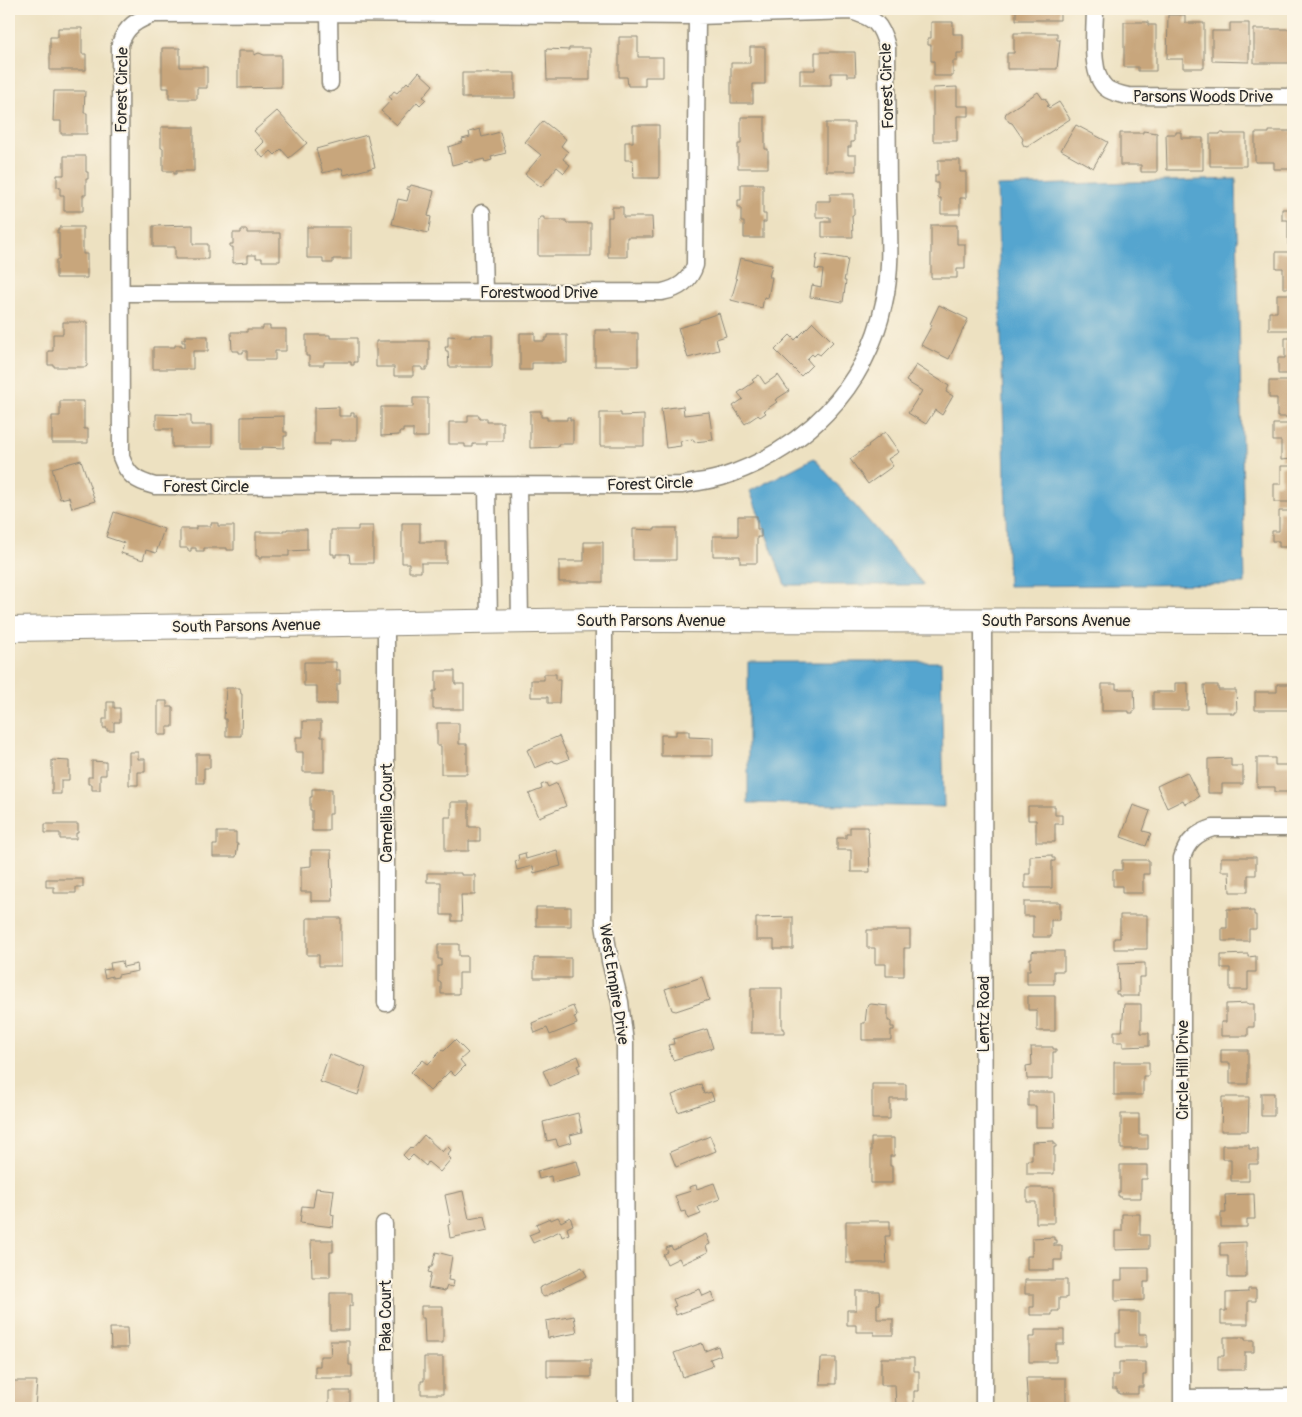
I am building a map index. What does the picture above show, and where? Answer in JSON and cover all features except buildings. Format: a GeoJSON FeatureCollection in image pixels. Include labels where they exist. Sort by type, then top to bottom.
{"type":"FeatureCollection","features":[{"type":"Feature","properties":{"kind":"main road","name":"South Parsons Avenue"},"geometry":{"type":"LineString","coordinates":[[9,629],[604,620],[1293,620]]}},
{"type":"Feature","properties":{"kind":"street","name":"Parsons Woods Drive"},"geometry":{"type":"LineString","coordinates":[[1095,9],[1095,68],[1099,80],[1106,88],[1116,93],[1128,96],[1293,97]]}},
{"type":"Feature","properties":{"kind":"street","name":"Forest Circle"},"geometry":{"type":"LineString","coordinates":[[588,11],[697,16],[850,11],[876,22],[883,33],[887,47],[889,264],[884,303],[873,343],[856,374],[835,404],[811,429],[784,449],[754,465],[720,478],[682,485],[155,486],[134,478],[126,469],[121,457],[120,44],[124,33],[131,25],[154,14],[329,12],[588,11]]}},
{"type":"Feature","properties":{"kind":"street"},"geometry":{"type":"LineString","coordinates":[[329,12],[330,83]]}},
{"type":"Feature","properties":{"kind":"street","name":"Forestwood Drive"},"geometry":{"type":"LineString","coordinates":[[121,293],[662,292],[673,290],[692,275],[695,265],[697,16]]}},
{"type":"Feature","properties":{"kind":"street"},"geometry":{"type":"LineString","coordinates":[[482,213],[484,292]]}},
{"type":"Feature","properties":{"kind":"street"},"geometry":{"type":"LineString","coordinates":[[518,485],[520,621]]}},
{"type":"Feature","properties":{"kind":"street"},"geometry":{"type":"LineString","coordinates":[[487,486],[489,622]]}},
{"type":"Feature","properties":{"kind":"street","name":"West Empire Drive"},"geometry":{"type":"LineString","coordinates":[[604,620],[604,925],[620,1002],[625,1043],[626,1408]]}},
{"type":"Feature","properties":{"kind":"street","name":"Lentz Road"},"geometry":{"type":"LineString","coordinates":[[983,620],[984,1408]]}},
{"type":"Feature","properties":{"kind":"street","name":"Camellia Court"},"geometry":{"type":"LineString","coordinates":[[386,623],[386,1002]]}},
{"type":"Feature","properties":{"kind":"street","name":"Circle Hill Drive"},"geometry":{"type":"LineString","coordinates":[[1182,1403],[1182,858],[1185,847],[1193,838],[1201,832],[1213,828],[1293,828]]}},
{"type":"Feature","properties":{"kind":"street","name":"Paka Court"},"geometry":{"type":"LineString","coordinates":[[384,1224],[385,1408]]}},
{"type":"Feature","properties":{"kind":"street"},"geometry":{"type":"LineString","coordinates":[[1182,1403],[1293,1397]]}},
{"type":"Feature","properties":{"kind":"water"},"geometry":{"type":"Polygon","coordinates":[[[1236,179],[1245,584],[1008,586],[997,186],[1236,179]]]}},
{"type":"Feature","properties":{"kind":"water"},"geometry":{"type":"Polygon","coordinates":[[[814,458],[924,585],[785,585],[750,491],[814,458]]]}},
{"type":"Feature","properties":{"kind":"water"},"geometry":{"type":"Polygon","coordinates":[[[748,662],[941,662],[944,807],[748,803],[748,662]]]}}]}
